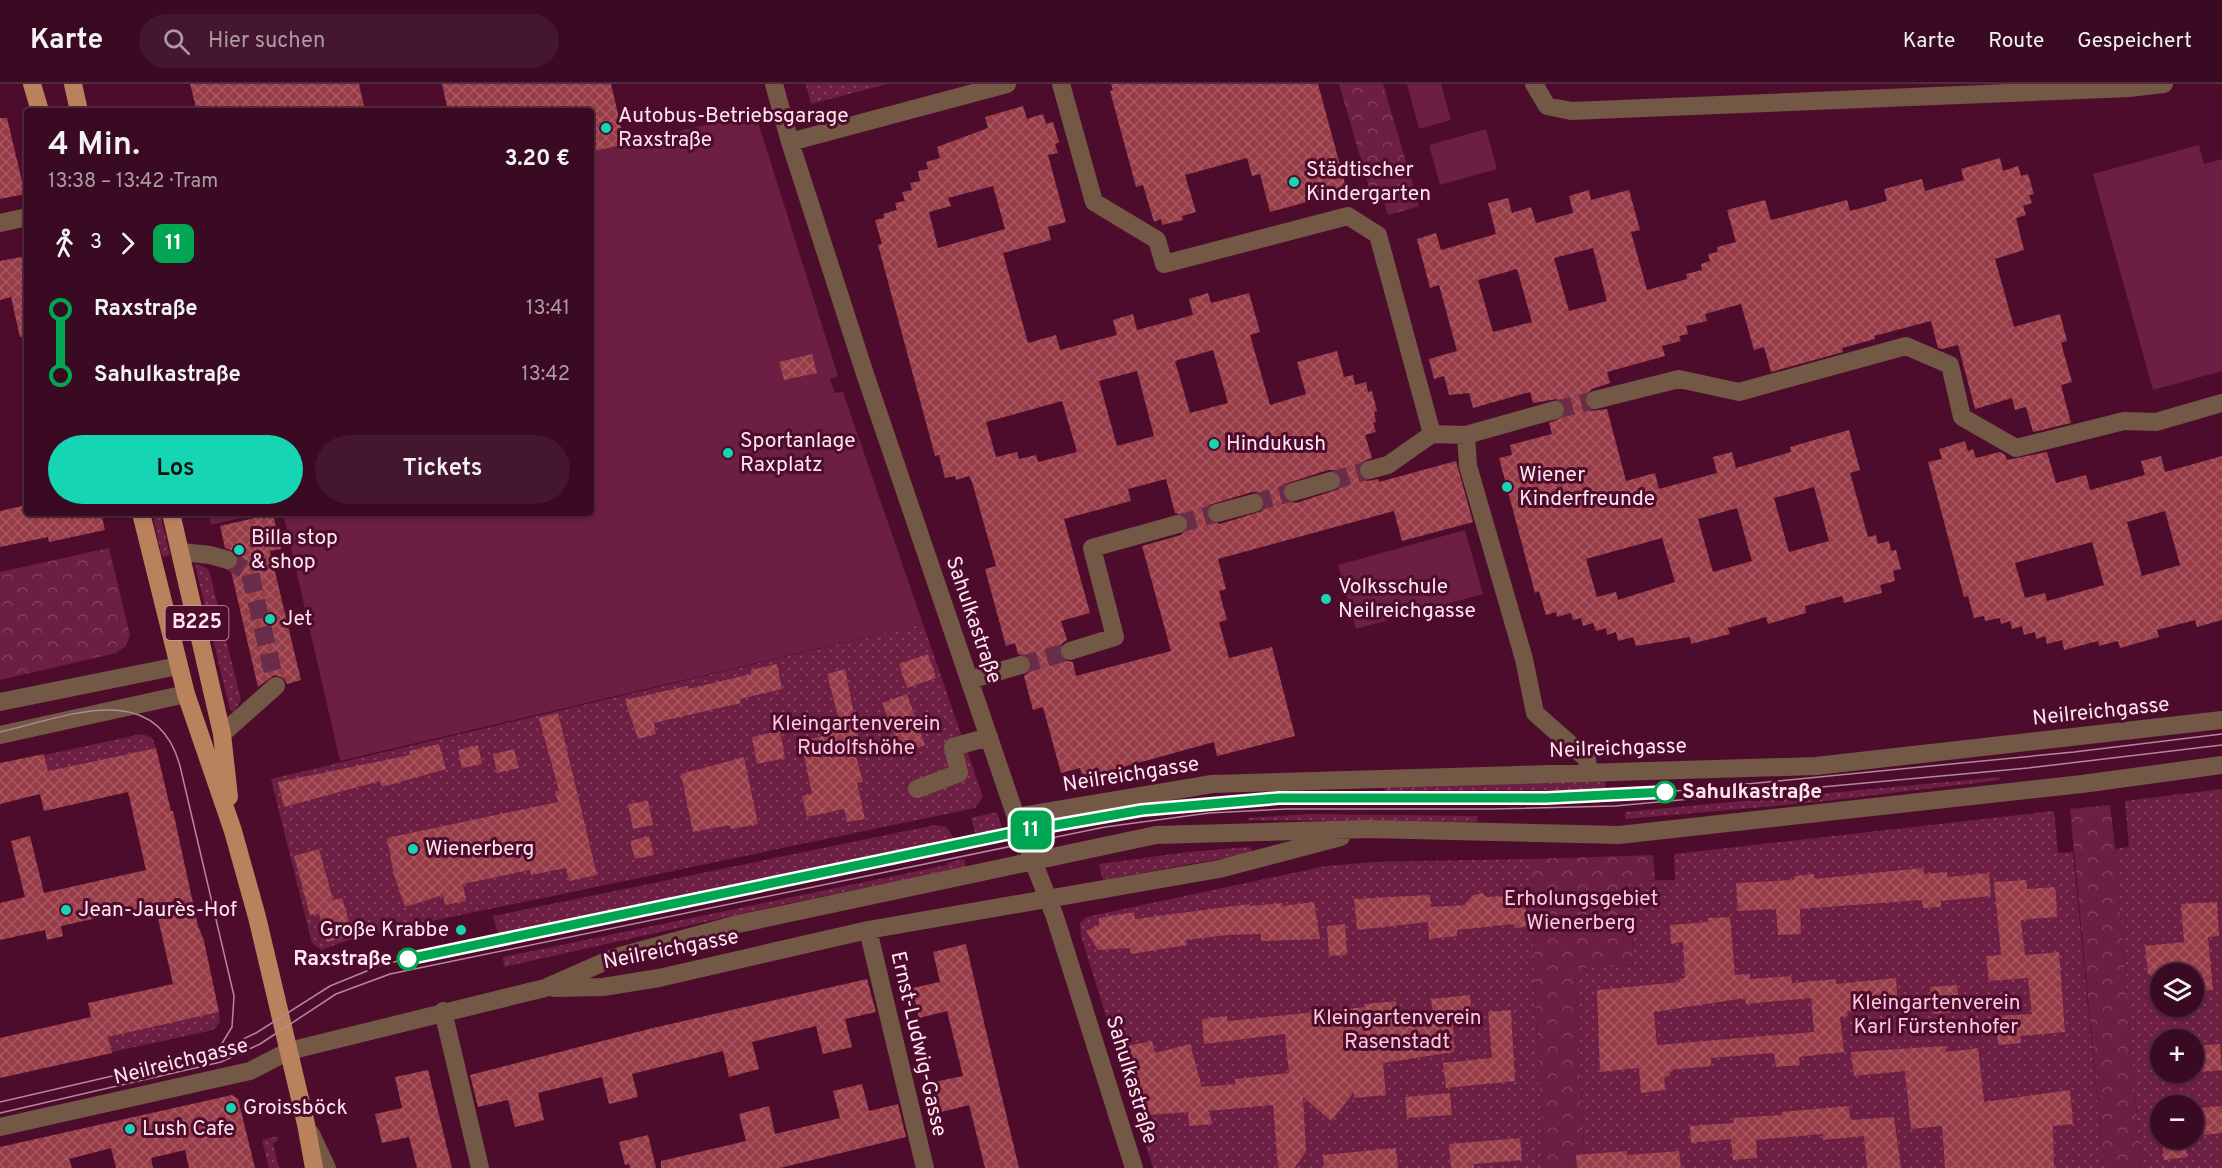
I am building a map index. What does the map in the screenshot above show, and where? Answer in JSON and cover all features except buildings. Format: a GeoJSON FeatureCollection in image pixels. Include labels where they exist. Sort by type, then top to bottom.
{"type":"FeatureCollection","features":[{"type":"Feature","properties":{"kind":"main road"},"geometry":{"type":"LineString","coordinates":[[32,84],[39,108]]}},
{"type":"Feature","properties":{"kind":"main road"},"geometry":{"type":"LineString","coordinates":[[73,84],[78,108]]}},
{"type":"Feature","properties":{"kind":"main road","name":"B225"},"geometry":{"type":"LineString","coordinates":[[142,516],[186,694],[233,831],[289,1051],[314,1168]]}},
{"type":"Feature","properties":{"kind":"main road","name":"B225"},"geometry":{"type":"LineString","coordinates":[[172,516],[222,734],[233,831]]}},
{"type":"Feature","properties":{"kind":"street","name":"Sahulkastraße"},"geometry":{"type":"LineString","coordinates":[[774,84],[790,142],[969,680],[1016,817],[1048,897],[1134,1168]]}},
{"type":"Feature","properties":{"kind":"street"},"geometry":{"type":"LineString","coordinates":[[790,142],[1007,84]]}},
{"type":"Feature","properties":{"kind":"street"},"geometry":{"type":"LineString","coordinates":[[1061,84],[1094,202],[1157,240],[1164,264],[1348,216],[1378,235],[1432,434]]}},
{"type":"Feature","properties":{"kind":"street"},"geometry":{"type":"LineString","coordinates":[[1534,84],[1547,106],[1558,110],[1643,109],[2163,84]]}},
{"type":"Feature","properties":{"kind":"street"},"geometry":{"type":"LineString","coordinates":[[0,223],[24,218]]}},
{"type":"Feature","properties":{"kind":"street"},"geometry":{"type":"LineString","coordinates":[[1594,400],[1679,379],[1739,392],[1906,346],[1950,365],[1962,417],[2016,448],[2124,421],[2156,422],[2222,403]]}},
{"type":"Feature","properties":{"kind":"street"},"geometry":{"type":"LineString","coordinates":[[1369,470],[1388,465],[1432,434],[1466,435],[1555,410]]}},
{"type":"Feature","properties":{"kind":"street"},"geometry":{"type":"LineString","coordinates":[[1466,435],[1468,466],[1524,659],[1535,713],[1587,759],[1588,772]]}},
{"type":"Feature","properties":{"kind":"street"},"geometry":{"type":"LineString","coordinates":[[1293,492],[1331,481]]}},
{"type":"Feature","properties":{"kind":"street"},"geometry":{"type":"LineString","coordinates":[[1217,513],[1254,502]]}},
{"type":"Feature","properties":{"kind":"street"},"geometry":{"type":"LineString","coordinates":[[1070,651],[1115,637],[1092,548],[1178,524]]}},
{"type":"Feature","properties":{"kind":"street"},"geometry":{"type":"LineString","coordinates":[[181,552],[210,555],[228,560]]}},
{"type":"Feature","properties":{"kind":"street"},"geometry":{"type":"LineString","coordinates":[[969,680],[1021,665]]}},
{"type":"Feature","properties":{"kind":"street"},"geometry":{"type":"LineString","coordinates":[[0,702],[178,666]]}},
{"type":"Feature","properties":{"kind":"street"},"geometry":{"type":"LineString","coordinates":[[222,734],[276,686]]}},
{"type":"Feature","properties":{"kind":"street"},"geometry":{"type":"LineString","coordinates":[[0,735],[186,694]]}},
{"type":"Feature","properties":{"kind":"street","name":"Neilreichgasse"},"geometry":{"type":"LineString","coordinates":[[1016,817],[1212,784],[1816,766],[2222,720]]}},
{"type":"Feature","properties":{"kind":"street"},"geometry":{"type":"LineString","coordinates":[[917,789],[959,773],[953,747],[989,737]]}},
{"type":"Feature","properties":{"kind":"street","name":"Neilreichgasse"},"geometry":{"type":"LineString","coordinates":[[0,1127],[250,1071],[289,1051],[443,1011],[545,988],[613,958],[738,924],[1156,836],[1369,829],[1619,835],[2082,784],[2222,765]]}},
{"type":"Feature","properties":{"kind":"street","name":"Neilreichgasse"},"geometry":{"type":"LineString","coordinates":[[545,988],[603,987],[659,978],[868,930],[1219,869],[1369,829]]}},
{"type":"Feature","properties":{"kind":"street","name":"Ernst-Ludwig-Gasse"},"geometry":{"type":"LineString","coordinates":[[868,930],[925,1168]]}},
{"type":"Feature","properties":{"kind":"street"},"geometry":{"type":"LineString","coordinates":[[443,1011],[480,1168]]}},
{"type":"Feature","properties":{"kind":"street"},"geometry":{"type":"LineString","coordinates":[[306,1124],[327,1168]]}},
{"type":"Feature","properties":{"kind":"green space"},"geometry":{"type":"Polygon","coordinates":[[[806,84],[887,84],[811,104],[806,84]]]}},
{"type":"Feature","properties":{"kind":"green space"},"geometry":{"type":"Polygon","coordinates":[[[1339,84],[1383,84],[1419,206],[1388,215],[1381,192],[1371,194],[1339,84]]]}},
{"type":"Feature","properties":{"kind":"green space"},"geometry":{"type":"Polygon","coordinates":[[[1407,84],[1441,84],[1451,120],[1419,129],[1407,84]]]}},
{"type":"Feature","properties":{"kind":"green space","name":"Sportanlage Raxplatz"},"geometry":{"type":"Polygon","coordinates":[[[749,115],[757,119],[838,376],[830,379],[835,393],[843,392],[923,624],[340,761],[284,516],[594,516],[594,151],[749,115]]]}},
{"type":"Feature","properties":{"kind":"green space"},"geometry":{"type":"Polygon","coordinates":[[[1486,129],[1497,169],[1440,185],[1429,145],[1486,129]]]}},
{"type":"Feature","properties":{"kind":"green space"},"geometry":{"type":"Polygon","coordinates":[[[2199,145],[2204,164],[2222,159],[2222,371],[2153,390],[2093,174],[2199,145]]]}},
{"type":"Feature","properties":{"kind":"green space"},"geometry":{"type":"Polygon","coordinates":[[[153,516],[161,516],[170,555],[162,557],[153,516]]]}},
{"type":"Feature","properties":{"kind":"green space"},"geometry":{"type":"Polygon","coordinates":[[[209,516],[248,516],[211,525],[209,516]]]}},
{"type":"Feature","properties":{"kind":"green space"},"geometry":{"type":"Polygon","coordinates":[[[1465,530],[1483,594],[1356,629],[1338,565],[1465,530]]]}},
{"type":"Feature","properties":{"kind":"green space"},"geometry":{"type":"Polygon","coordinates":[[[109,548],[130,635],[126,646],[116,653],[0,680],[0,572],[109,548]]]}},
{"type":"Feature","properties":{"kind":"green space"},"geometry":{"type":"Polygon","coordinates":[[[198,564],[209,570],[241,700],[234,711],[230,710],[195,565],[198,564]]]}},
{"type":"Feature","properties":{"kind":"green space","name":"Kleingartenverein Rudolfshöhe"},"geometry":{"type":"Polygon","coordinates":[[[923,624],[983,797],[975,808],[360,936],[321,950],[312,943],[271,779],[923,624]]]}},
{"type":"Feature","properties":{"kind":"green space"},"geometry":{"type":"Polygon","coordinates":[[[142,734],[152,738],[156,748],[48,771],[45,755],[142,734]]]}},
{"type":"Feature","properties":{"kind":"green space"},"geometry":{"type":"Polygon","coordinates":[[[1999,777],[2000,780],[1808,803],[1625,819],[1625,812],[1999,777]]]}},
{"type":"Feature","properties":{"kind":"green space"},"geometry":{"type":"Polygon","coordinates":[[[1605,780],[1606,790],[1385,791],[1384,788],[1605,780]]]}},
{"type":"Feature","properties":{"kind":"green space"},"geometry":{"type":"Polygon","coordinates":[[[2222,789],[2222,1168],[2141,1168],[2115,849],[2129,847],[2125,801],[2222,789]]]}},
{"type":"Feature","properties":{"kind":"green space"},"geometry":{"type":"Polygon","coordinates":[[[2110,805],[2141,1168],[2104,1168],[2070,809],[2110,805]]]}},
{"type":"Feature","properties":{"kind":"green space","name":"Kleingartenverein Karl Fürstenhofer"},"geometry":{"type":"Polygon","coordinates":[[[2054,811],[2058,853],[2073,852],[2104,1168],[1585,1168],[1575,969],[1634,965],[1628,881],[1675,880],[1674,854],[2054,811]]]}},
{"type":"Feature","properties":{"kind":"green space"},"geometry":{"type":"Polygon","coordinates":[[[997,812],[1003,831],[976,836],[971,818],[997,812]]]}},
{"type":"Feature","properties":{"kind":"green space"},"geometry":{"type":"Polygon","coordinates":[[[1308,814],[1478,816],[1477,822],[1248,820],[1248,818],[1308,814]]]}},
{"type":"Feature","properties":{"kind":"green space"},"geometry":{"type":"Polygon","coordinates":[[[935,825],[946,827],[956,841],[911,848],[498,934],[493,916],[935,825]]]}},
{"type":"Feature","properties":{"kind":"green space"},"geometry":{"type":"Polygon","coordinates":[[[1249,847],[1252,849],[1251,853],[1103,880],[1099,864],[1188,852],[1249,847]]]}},
{"type":"Feature","properties":{"kind":"green space","name":"Erholungsgebiet Wienerberg"},"geometry":{"type":"Polygon","coordinates":[[[1653,855],[1655,880],[1628,882],[1634,965],[1575,969],[1585,1168],[1544,1168],[1534,977],[1532,859],[1653,855]]]}},
{"type":"Feature","properties":{"kind":"green space"},"geometry":{"type":"Polygon","coordinates":[[[964,859],[966,867],[776,906],[504,967],[503,957],[947,865],[947,863],[964,859]]]}},
{"type":"Feature","properties":{"kind":"green space","name":"Kleingartenverein Rasenstadt"},"geometry":{"type":"Polygon","coordinates":[[[1532,859],[1534,977],[1544,1168],[1153,1168],[1081,936],[1080,923],[1086,917],[1326,866],[1373,862],[1532,859]]]}},
{"type":"Feature","properties":{"kind":"green space"},"geometry":{"type":"Polygon","coordinates":[[[219,1012],[220,1020],[216,1028],[209,1031],[112,1052],[108,1037],[219,1012]]]}},
{"type":"Feature","properties":{"kind":"green space"},"geometry":{"type":"Polygon","coordinates":[[[278,1136],[277,1141],[273,1143],[279,1168],[269,1168],[262,1140],[278,1136]]]}},
{"type":"Feature","properties":{"kind":"tunnel"},"geometry":{"type":"LineString","coordinates":[[1555,410],[1595,400]]}},
{"type":"Feature","properties":{"kind":"tunnel"},"geometry":{"type":"LineString","coordinates":[[1331,481],[1369,470]]}},
{"type":"Feature","properties":{"kind":"tunnel"},"geometry":{"type":"LineString","coordinates":[[1254,503],[1293,492]]}},
{"type":"Feature","properties":{"kind":"tunnel"},"geometry":{"type":"LineString","coordinates":[[1178,524],[1217,513]]}},
{"type":"Feature","properties":{"kind":"tunnel"},"geometry":{"type":"LineString","coordinates":[[228,560],[250,573],[276,686]]}},
{"type":"Feature","properties":{"kind":"tunnel"},"geometry":{"type":"LineString","coordinates":[[1021,665],[1070,651]]}},
{"type":"Feature","properties":{"kind":"tram line"},"geometry":{"type":"LineString","coordinates":[[0,732],[78,713],[105,710],[129,712],[151,721],[168,738],[180,766],[234,996],[232,1027],[218,1050]]}},
{"type":"Feature","properties":{"kind":"tram line"},"geometry":{"type":"LineString","coordinates":[[0,1102],[216,1052],[256,1033],[330,986],[384,964],[1101,817],[1185,805],[1279,798],[1562,798],[1665,792],[2074,752],[2222,734]]}},
{"type":"Feature","properties":{"kind":"tram line"},"geometry":{"type":"LineString","coordinates":[[0,1113],[221,1062],[260,1044],[336,994],[390,974],[1105,827],[1209,813],[1287,809],[1492,809],[1615,806],[2028,768],[2222,745]]}},
{"type":"Feature","properties":{"kind":"tram line","name":"11"},"geometry":{"type":"LineString","coordinates":[[408,959],[1022,831],[1142,810],[1279,798],[1546,798],[1665,792]]}},
{"type":"Feature","properties":{"kind":"place","name":"Autobus-Betriebsgarage Raxstraße"},"geometry":{"type":"Point","coordinates":[606,128]}},
{"type":"Feature","properties":{"kind":"place","name":"Städtischer Kindergarten"},"geometry":{"type":"Point","coordinates":[1294,182]}},
{"type":"Feature","properties":{"kind":"place","name":"Hindukush"},"geometry":{"type":"Point","coordinates":[1214,444]}},
{"type":"Feature","properties":{"kind":"place","name":"Sportanlage Raxplatz"},"geometry":{"type":"Point","coordinates":[728,453]}},
{"type":"Feature","properties":{"kind":"place","name":"Wiener Kinderfreunde"},"geometry":{"type":"Point","coordinates":[1507,487]}},
{"type":"Feature","properties":{"kind":"place","name":"Billa stop & shop"},"geometry":{"type":"Point","coordinates":[239,550]}},
{"type":"Feature","properties":{"kind":"place","name":"Volksschule Neilreichgasse"},"geometry":{"type":"Point","coordinates":[1326,599]}},
{"type":"Feature","properties":{"kind":"place","name":"Jet"},"geometry":{"type":"Point","coordinates":[270,619]}},
{"type":"Feature","properties":{"kind":"place","name":"Sahulkastraße"},"geometry":{"type":"Point","coordinates":[1665,792]}},
{"type":"Feature","properties":{"kind":"place","name":"Wienerberg"},"geometry":{"type":"Point","coordinates":[413,849]}},
{"type":"Feature","properties":{"kind":"place","name":"Jean-Jaurès-Hof"},"geometry":{"type":"Point","coordinates":[66,910]}},
{"type":"Feature","properties":{"kind":"place","name":"Große Krabbe"},"geometry":{"type":"Point","coordinates":[461,930]}},
{"type":"Feature","properties":{"kind":"place","name":"Raxstraße"},"geometry":{"type":"Point","coordinates":[408,959]}},
{"type":"Feature","properties":{"kind":"place","name":"Groissböck"},"geometry":{"type":"Point","coordinates":[231,1108]}},
{"type":"Feature","properties":{"kind":"place","name":"Lush Cafe"},"geometry":{"type":"Point","coordinates":[130,1129]}}]}
